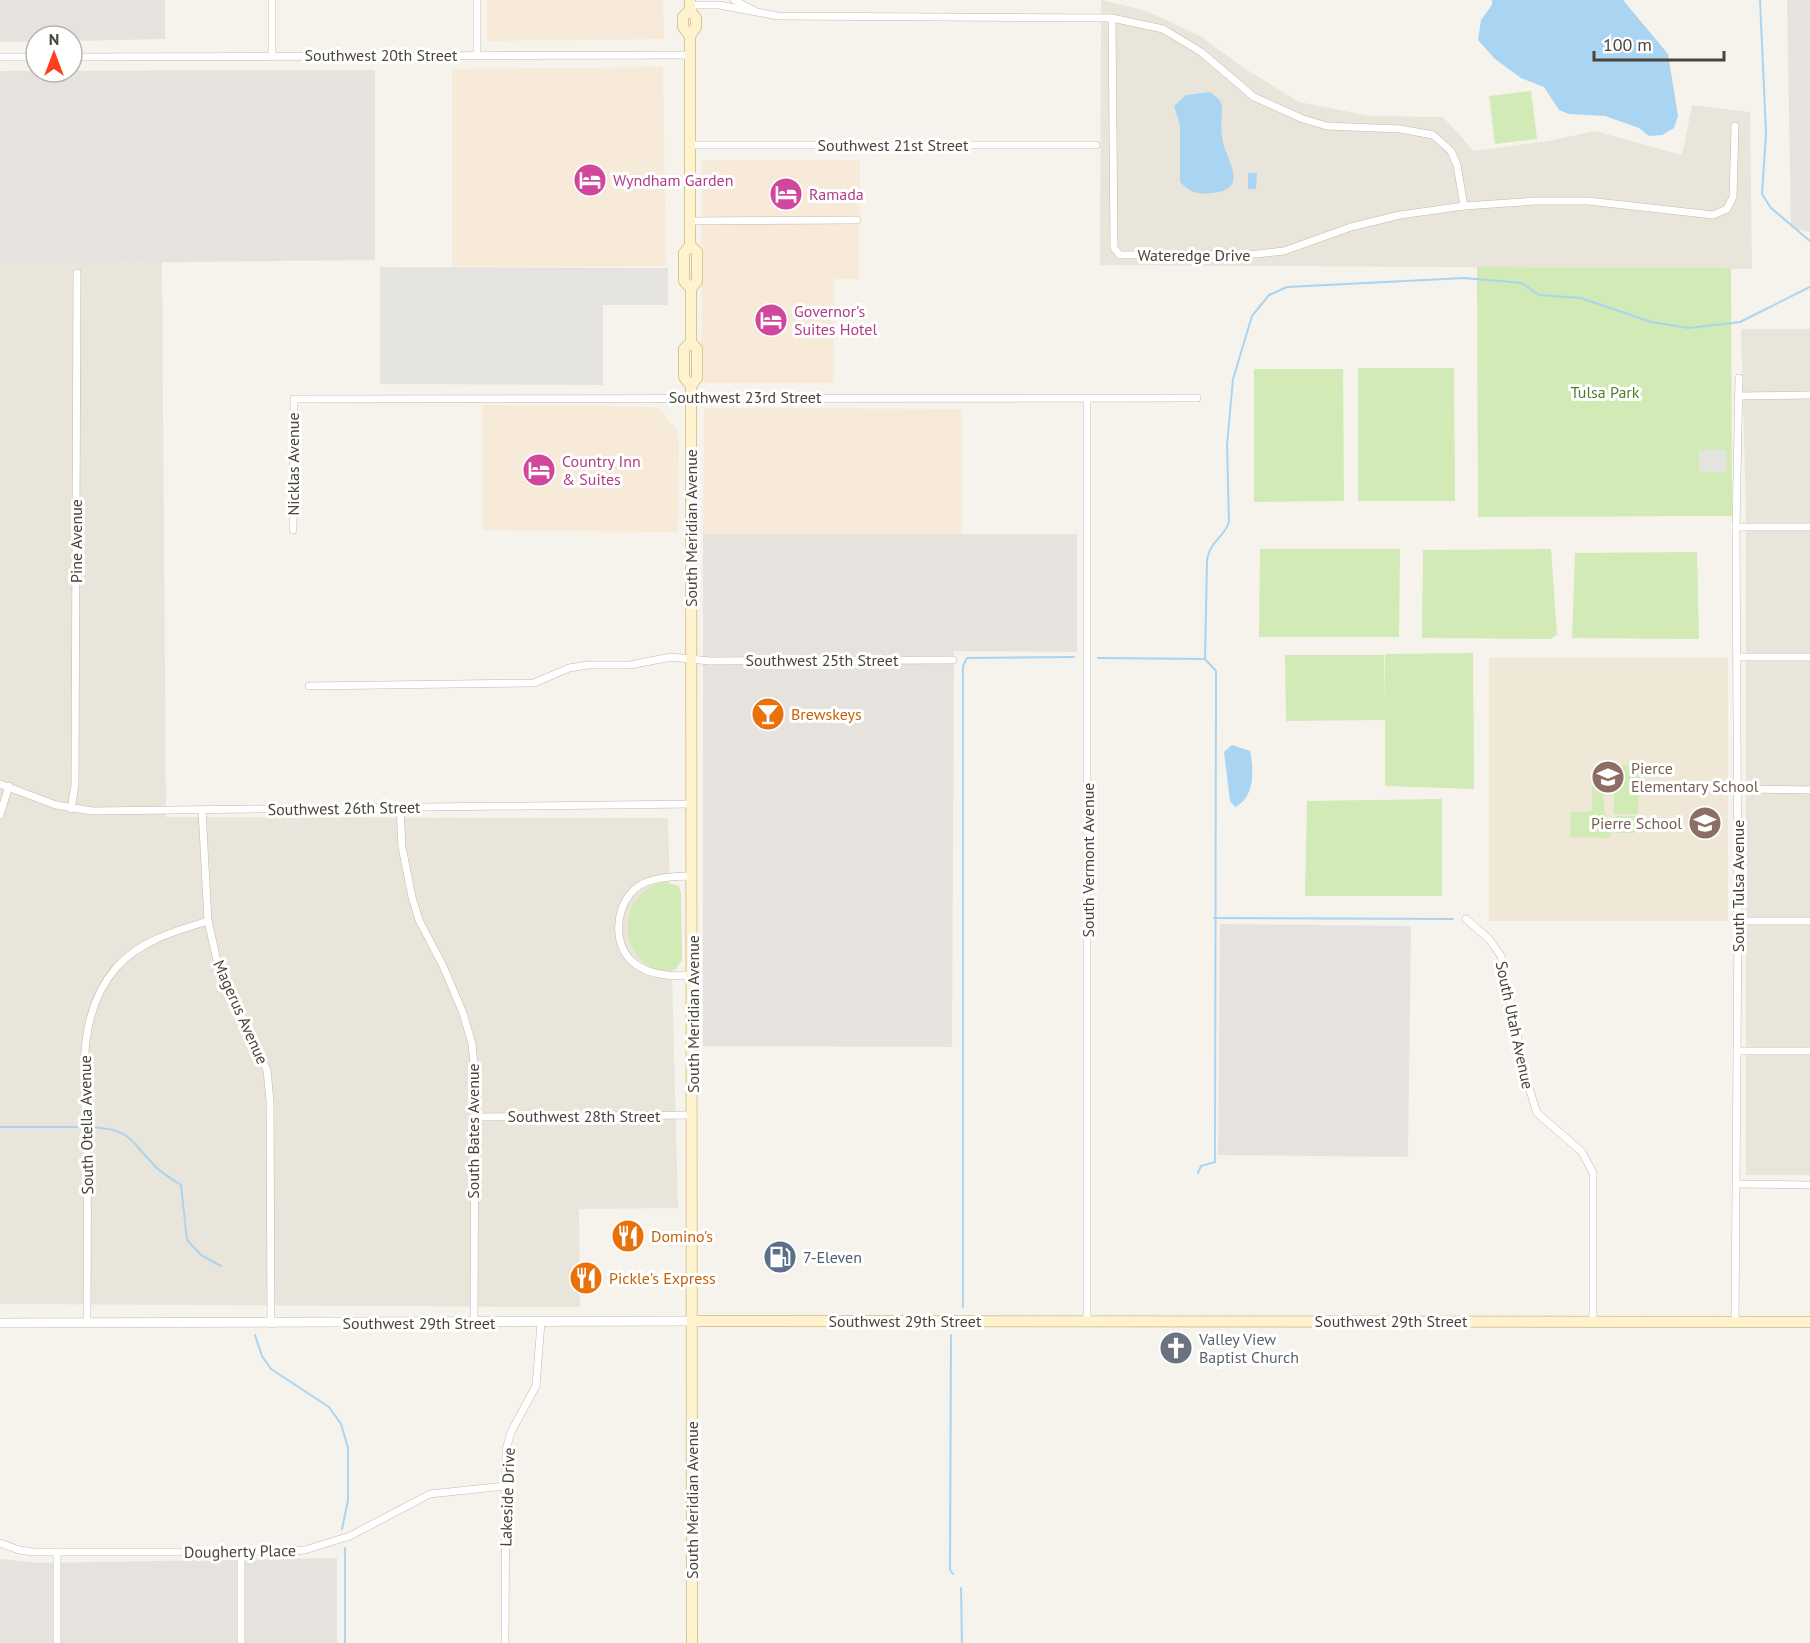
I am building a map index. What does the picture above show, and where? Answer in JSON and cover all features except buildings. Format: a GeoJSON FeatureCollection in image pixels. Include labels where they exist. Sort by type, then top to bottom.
{"type":"FeatureCollection","features":[{"type":"Feature","properties":{"kind":"main road","name":"South Meridian Avenue"},"geometry":{"type":"LineString","coordinates":[[690,5],[683,17],[683,27],[690,36],[690,245],[684,253],[684,281],[691,289],[691,342],[684,349],[684,377],[691,391],[693,1643]]}},
{"type":"Feature","properties":{"kind":"main road","name":"Southwest 29th Street"},"geometry":{"type":"LineString","coordinates":[[692,1320],[1810,1322]]}},
{"type":"Feature","properties":{"kind":"street"},"geometry":{"type":"LineString","coordinates":[[272,0],[272,55]]}},
{"type":"Feature","properties":{"kind":"street"},"geometry":{"type":"LineString","coordinates":[[477,0],[477,54]]}},
{"type":"Feature","properties":{"kind":"street"},"geometry":{"type":"LineString","coordinates":[[734,0],[760,14]]}},
{"type":"Feature","properties":{"kind":"street"},"geometry":{"type":"LineString","coordinates":[[690,5],[719,5],[760,14],[1112,18],[1163,29],[1201,52],[1254,97],[1303,119],[1327,126],[1400,129],[1433,135],[1451,151],[1457,165],[1464,206]]}},
{"type":"Feature","properties":{"kind":"street","name":"Wateredge Drive"},"geometry":{"type":"LineString","coordinates":[[1112,18],[1114,248],[1120,255],[1257,254],[1284,251],[1371,222],[1464,206],[1536,201],[1588,201],[1713,214],[1727,209],[1733,197],[1735,126]]}},
{"type":"Feature","properties":{"kind":"street","name":"Southwest 20th Street"},"geometry":{"type":"LineString","coordinates":[[84,57],[690,55]]}},
{"type":"Feature","properties":{"kind":"street"},"geometry":{"type":"LineString","coordinates":[[0,57],[24,57]]}},
{"type":"Feature","properties":{"kind":"street","name":"Southwest 21st Street"},"geometry":{"type":"LineString","coordinates":[[690,145],[1096,145]]}},
{"type":"Feature","properties":{"kind":"street"},"geometry":{"type":"LineString","coordinates":[[690,221],[857,220]]}},
{"type":"Feature","properties":{"kind":"street","name":"Pine Avenue"},"geometry":{"type":"LineString","coordinates":[[71,809],[75,774],[77,273]]}},
{"type":"Feature","properties":{"kind":"street","name":"South Tulsa Avenue"},"geometry":{"type":"LineString","coordinates":[[1735,1322],[1738,921],[1736,527],[1739,378]]}},
{"type":"Feature","properties":{"kind":"street","name":"Southwest 23rd Street"},"geometry":{"type":"LineString","coordinates":[[294,399],[691,391],[1087,399],[1197,398]]}},
{"type":"Feature","properties":{"kind":"street"},"geometry":{"type":"LineString","coordinates":[[1738,396],[1810,395]]}},
{"type":"Feature","properties":{"kind":"street","name":"Nicklas Avenue"},"geometry":{"type":"LineString","coordinates":[[293,530],[294,399]]}},
{"type":"Feature","properties":{"kind":"street","name":"South Vermont Avenue"},"geometry":{"type":"LineString","coordinates":[[1087,399],[1087,1321]]}},
{"type":"Feature","properties":{"kind":"street"},"geometry":{"type":"LineString","coordinates":[[1736,527],[1810,527]]}},
{"type":"Feature","properties":{"kind":"street","name":"Southwest 25th Street"},"geometry":{"type":"LineString","coordinates":[[309,686],[534,682],[569,668],[588,665],[630,665],[671,657],[953,660]]}},
{"type":"Feature","properties":{"kind":"street"},"geometry":{"type":"LineString","coordinates":[[1738,657],[1810,657]]}},
{"type":"Feature","properties":{"kind":"street","name":"Southwest 26th Street"},"geometry":{"type":"LineString","coordinates":[[0,784],[71,809],[202,810],[692,804]]}},
{"type":"Feature","properties":{"kind":"street"},"geometry":{"type":"LineString","coordinates":[[0,815],[9,786]]}},
{"type":"Feature","properties":{"kind":"street"},"geometry":{"type":"LineString","coordinates":[[1738,789],[1810,790]]}},
{"type":"Feature","properties":{"kind":"street","name":"South Bates Avenue"},"geometry":{"type":"LineString","coordinates":[[400,808],[406,874],[419,920],[443,966],[472,1044],[475,1117],[474,1323]]}},
{"type":"Feature","properties":{"kind":"street","name":"Magerus Avenue"},"geometry":{"type":"LineString","coordinates":[[202,810],[208,921],[218,965],[267,1070],[270,1101],[271,1324]]}},
{"type":"Feature","properties":{"kind":"street"},"geometry":{"type":"LineString","coordinates":[[692,876],[666,878],[643,884],[629,894],[621,913],[618,933],[628,957],[647,970],[673,976],[693,974]]}},
{"type":"Feature","properties":{"kind":"street"},"geometry":{"type":"LineString","coordinates":[[1477,918],[1478,927]]}},
{"type":"Feature","properties":{"kind":"street","name":"South Utah Avenue"},"geometry":{"type":"LineString","coordinates":[[1466,919],[1478,927],[1501,956],[1525,1075],[1534,1106],[1543,1120],[1582,1152],[1593,1173],[1593,1321]]}},
{"type":"Feature","properties":{"kind":"street","name":"South Otella Avenue"},"geometry":{"type":"LineString","coordinates":[[87,1323],[86,1120],[83,1083],[86,1037],[97,1000],[115,969],[140,947],[208,921]]}},
{"type":"Feature","properties":{"kind":"street"},"geometry":{"type":"LineString","coordinates":[[1738,921],[1810,921]]}},
{"type":"Feature","properties":{"kind":"street"},"geometry":{"type":"LineString","coordinates":[[1737,1051],[1810,1051]]}},
{"type":"Feature","properties":{"kind":"street","name":"Southwest 28th Street"},"geometry":{"type":"LineString","coordinates":[[475,1117],[693,1115]]}},
{"type":"Feature","properties":{"kind":"street"},"geometry":{"type":"LineString","coordinates":[[1737,1184],[1810,1185]]}},
{"type":"Feature","properties":{"kind":"street","name":"Southwest 29th Street"},"geometry":{"type":"LineString","coordinates":[[0,1323],[540,1323],[692,1320]]}},
{"type":"Feature","properties":{"kind":"street","name":"Lakeside Drive"},"geometry":{"type":"LineString","coordinates":[[505,1643],[506,1450],[511,1432],[536,1386],[540,1323]]}},
{"type":"Feature","properties":{"kind":"street","name":"Dougherty Place"},"geometry":{"type":"LineString","coordinates":[[0,1543],[19,1550],[57,1552],[279,1552],[326,1545],[384,1520],[430,1494],[505,1486]]}},
{"type":"Feature","properties":{"kind":"street"},"geometry":{"type":"LineString","coordinates":[[57,1552],[57,1643]]}},
{"type":"Feature","properties":{"kind":"street"},"geometry":{"type":"LineString","coordinates":[[241,1552],[241,1643]]}},
{"type":"Feature","properties":{"kind":"shaded area"},"geometry":{"type":"Polygon","coordinates":[[[0,0],[165,0],[165,39],[84,41],[84,24],[24,24],[24,41],[0,42],[0,0]]]}},
{"type":"Feature","properties":{"kind":"shaded area"},"geometry":{"type":"Polygon","coordinates":[[[487,0],[663,0],[664,39],[487,41],[487,0]]]}},
{"type":"Feature","properties":{"kind":"shaded area"},"geometry":{"type":"Polygon","coordinates":[[[1101,0],[1147,11],[1200,36],[1244,68],[1299,102],[1370,116],[1443,117],[1474,151],[1548,141],[1595,131],[1682,155],[1692,105],[1750,112],[1752,269],[1100,265],[1101,0]]]}},
{"type":"Feature","properties":{"kind":"shaded area"},"geometry":{"type":"Polygon","coordinates":[[[1787,0],[1810,0],[1810,232],[1791,228],[1787,0]]]}},
{"type":"Feature","properties":{"kind":"shaded area"},"geometry":{"type":"Polygon","coordinates":[[[663,67],[666,266],[452,266],[452,69],[663,67]]]}},
{"type":"Feature","properties":{"kind":"shaded area"},"geometry":{"type":"Polygon","coordinates":[[[375,70],[375,260],[0,264],[0,71],[24,71],[24,84],[84,84],[84,71],[375,70]]]}},
{"type":"Feature","properties":{"kind":"shaded area"},"geometry":{"type":"Polygon","coordinates":[[[702,160],[860,160],[859,279],[834,279],[834,383],[701,383],[702,160]]]}},
{"type":"Feature","properties":{"kind":"shaded area"},"geometry":{"type":"Polygon","coordinates":[[[162,262],[166,817],[668,818],[678,1208],[579,1209],[580,1307],[0,1304],[0,264],[162,262]]]}},
{"type":"Feature","properties":{"kind":"shaded area"},"geometry":{"type":"Polygon","coordinates":[[[380,267],[668,268],[668,305],[603,305],[603,385],[380,384],[380,267]]]}},
{"type":"Feature","properties":{"kind":"shaded area"},"geometry":{"type":"Polygon","coordinates":[[[1741,329],[1810,329],[1810,1175],[1746,1175],[1746,513],[1741,329]]]}},
{"type":"Feature","properties":{"kind":"shaded area"},"geometry":{"type":"Polygon","coordinates":[[[482,405],[657,407],[677,430],[679,443],[678,532],[483,530],[482,405]]]}},
{"type":"Feature","properties":{"kind":"shaded area"},"geometry":{"type":"Polygon","coordinates":[[[704,408],[962,409],[962,534],[703,534],[704,408]]]}},
{"type":"Feature","properties":{"kind":"shaded area"},"geometry":{"type":"Polygon","coordinates":[[[1699,450],[1726,450],[1726,472],[1699,472],[1699,450]]]}},
{"type":"Feature","properties":{"kind":"shaded area"},"geometry":{"type":"Polygon","coordinates":[[[703,534],[1077,534],[1077,652],[954,651],[952,1047],[703,1046],[703,534]]]}},
{"type":"Feature","properties":{"kind":"shaded area","name":"Pierce Elementary School"},"geometry":{"type":"Polygon","coordinates":[[[1489,658],[1728,658],[1728,921],[1489,921],[1489,658]]]}},
{"type":"Feature","properties":{"kind":"shaded area"},"geometry":{"type":"Polygon","coordinates":[[[1220,924],[1411,926],[1408,1157],[1218,1155],[1220,924]]]}},
{"type":"Feature","properties":{"kind":"shaded area"},"geometry":{"type":"Polygon","coordinates":[[[337,1558],[337,1643],[0,1643],[0,1559],[39,1563],[337,1558]]]}},
{"type":"Feature","properties":{"kind":"green space"},"geometry":{"type":"Polygon","coordinates":[[[1531,91],[1537,139],[1495,144],[1489,96],[1531,91]]]}},
{"type":"Feature","properties":{"kind":"green space","name":"Tulsa Park"},"geometry":{"type":"Polygon","coordinates":[[[1477,267],[1731,268],[1732,516],[1478,517],[1477,267]]]}},
{"type":"Feature","properties":{"kind":"green space"},"geometry":{"type":"Polygon","coordinates":[[[1358,368],[1454,368],[1455,501],[1358,501],[1358,368]]]}},
{"type":"Feature","properties":{"kind":"green space"},"geometry":{"type":"Polygon","coordinates":[[[1254,369],[1343,369],[1344,501],[1254,502],[1254,369]]]}},
{"type":"Feature","properties":{"kind":"green space"},"geometry":{"type":"Polygon","coordinates":[[[1260,549],[1400,549],[1399,637],[1259,637],[1260,549]]]}},
{"type":"Feature","properties":{"kind":"green space"},"geometry":{"type":"Polygon","coordinates":[[[1551,549],[1557,635],[1550,639],[1422,638],[1423,550],[1551,549]]]}},
{"type":"Feature","properties":{"kind":"green space"},"geometry":{"type":"Polygon","coordinates":[[[1697,552],[1699,639],[1572,638],[1575,553],[1697,552]]]}},
{"type":"Feature","properties":{"kind":"green space"},"geometry":{"type":"Polygon","coordinates":[[[1473,653],[1474,789],[1385,786],[1385,720],[1286,721],[1285,655],[1384,655],[1385,703],[1385,654],[1473,653]]]}},
{"type":"Feature","properties":{"kind":"green space"},"geometry":{"type":"Polygon","coordinates":[[[1614,765],[1640,766],[1638,814],[1614,814],[1614,765]]]}},
{"type":"Feature","properties":{"kind":"green space"},"geometry":{"type":"Polygon","coordinates":[[[1595,772],[1605,774],[1604,810],[1611,827],[1610,838],[1570,837],[1571,812],[1592,811],[1592,775],[1595,772]]]}},
{"type":"Feature","properties":{"kind":"green space"},"geometry":{"type":"Polygon","coordinates":[[[1442,799],[1442,896],[1305,896],[1307,801],[1442,799]]]}},
{"type":"Feature","properties":{"kind":"green space"},"geometry":{"type":"Polygon","coordinates":[[[1616,816],[1636,816],[1635,833],[1616,833],[1616,816]]]}},
{"type":"Feature","properties":{"kind":"green space"},"geometry":{"type":"Polygon","coordinates":[[[664,882],[679,886],[681,893],[682,960],[675,970],[657,969],[643,962],[633,950],[628,935],[628,919],[634,903],[646,890],[664,882]]]}},
{"type":"Feature","properties":{"kind":"water"},"geometry":{"type":"Polygon","coordinates":[[[1492,0],[1623,0],[1668,54],[1678,116],[1674,128],[1662,135],[1649,136],[1639,128],[1605,116],[1569,114],[1559,110],[1544,87],[1521,78],[1495,59],[1478,40],[1481,20],[1492,5],[1492,0]]]}},
{"type":"Feature","properties":{"kind":"water"},"geometry":{"type":"Polygon","coordinates":[[[1210,92],[1219,99],[1222,105],[1222,137],[1233,180],[1231,186],[1224,190],[1203,194],[1191,191],[1180,182],[1180,125],[1174,106],[1186,95],[1210,92]]]}},
{"type":"Feature","properties":{"kind":"water"},"geometry":{"type":"Polygon","coordinates":[[[1248,173],[1257,173],[1256,189],[1248,189],[1248,173]]]}},
{"type":"Feature","properties":{"kind":"water"},"geometry":{"type":"Polygon","coordinates":[[[1232,745],[1250,751],[1252,766],[1250,790],[1242,803],[1235,807],[1230,801],[1224,752],[1232,745]]]}},
{"type":"Feature","properties":{"kind":"waterway"},"geometry":{"type":"LineString","coordinates":[[1760,0],[1766,133],[1762,194],[1771,208],[1810,241]]}},
{"type":"Feature","properties":{"kind":"waterway"},"geometry":{"type":"LineString","coordinates":[[1198,1173],[1201,1166],[1215,1162],[1216,671],[1205,659],[1207,560],[1211,548],[1229,522],[1227,445],[1233,379],[1252,316],[1269,295],[1287,287],[1464,278],[1522,283],[1539,295],[1581,298],[1651,322],[1689,328],[1740,322],[1810,287]]}},
{"type":"Feature","properties":{"kind":"waterway"},"geometry":{"type":"LineString","coordinates":[[963,1307],[963,666],[967,658],[1074,657]]}},
{"type":"Feature","properties":{"kind":"waterway"},"geometry":{"type":"LineString","coordinates":[[1098,658],[1205,659]]}},
{"type":"Feature","properties":{"kind":"waterway"},"geometry":{"type":"LineString","coordinates":[[1214,918],[1453,919]]}},
{"type":"Feature","properties":{"kind":"waterway"},"geometry":{"type":"LineString","coordinates":[[0,1127],[83,1127]]}},
{"type":"Feature","properties":{"kind":"waterway"},"geometry":{"type":"LineString","coordinates":[[89,1127],[121,1133],[133,1142],[157,1168],[181,1185],[187,1240],[201,1255],[221,1266]]}},
{"type":"Feature","properties":{"kind":"waterway"},"geometry":{"type":"LineString","coordinates":[[255,1335],[262,1356],[271,1369],[329,1407],[341,1424],[348,1448],[348,1500],[342,1529]]}},
{"type":"Feature","properties":{"kind":"waterway"},"geometry":{"type":"LineString","coordinates":[[951,1335],[950,1570],[953,1574]]}},
{"type":"Feature","properties":{"kind":"waterway"},"geometry":{"type":"LineString","coordinates":[[345,1548],[345,1643]]}},
{"type":"Feature","properties":{"kind":"waterway"},"geometry":{"type":"LineString","coordinates":[[961,1588],[962,1643]]}},
{"type":"Feature","properties":{"kind":"place","name":"Wyndham Garden"},"geometry":{"type":"Point","coordinates":[590,180]}},
{"type":"Feature","properties":{"kind":"place","name":"Ramada"},"geometry":{"type":"Point","coordinates":[786,194]}},
{"type":"Feature","properties":{"kind":"place","name":"Governor's Suites Hotel"},"geometry":{"type":"Point","coordinates":[771,320]}},
{"type":"Feature","properties":{"kind":"place","name":"Country Inn & Suites"},"geometry":{"type":"Point","coordinates":[539,470]}},
{"type":"Feature","properties":{"kind":"place","name":"Brewskeys"},"geometry":{"type":"Point","coordinates":[768,714]}},
{"type":"Feature","properties":{"kind":"place","name":"Pierce Elementary School"},"geometry":{"type":"Point","coordinates":[1608,777]}},
{"type":"Feature","properties":{"kind":"place","name":"Pierre School"},"geometry":{"type":"Point","coordinates":[1705,823]}},
{"type":"Feature","properties":{"kind":"place","name":"Domino's"},"geometry":{"type":"Point","coordinates":[628,1236]}},
{"type":"Feature","properties":{"kind":"place","name":"7-Eleven"},"geometry":{"type":"Point","coordinates":[780,1257]}},
{"type":"Feature","properties":{"kind":"place","name":"Pickle's Express"},"geometry":{"type":"Point","coordinates":[586,1278]}},
{"type":"Feature","properties":{"kind":"place","name":"Valley View Baptist Church"},"geometry":{"type":"Point","coordinates":[1176,1348]}}]}
